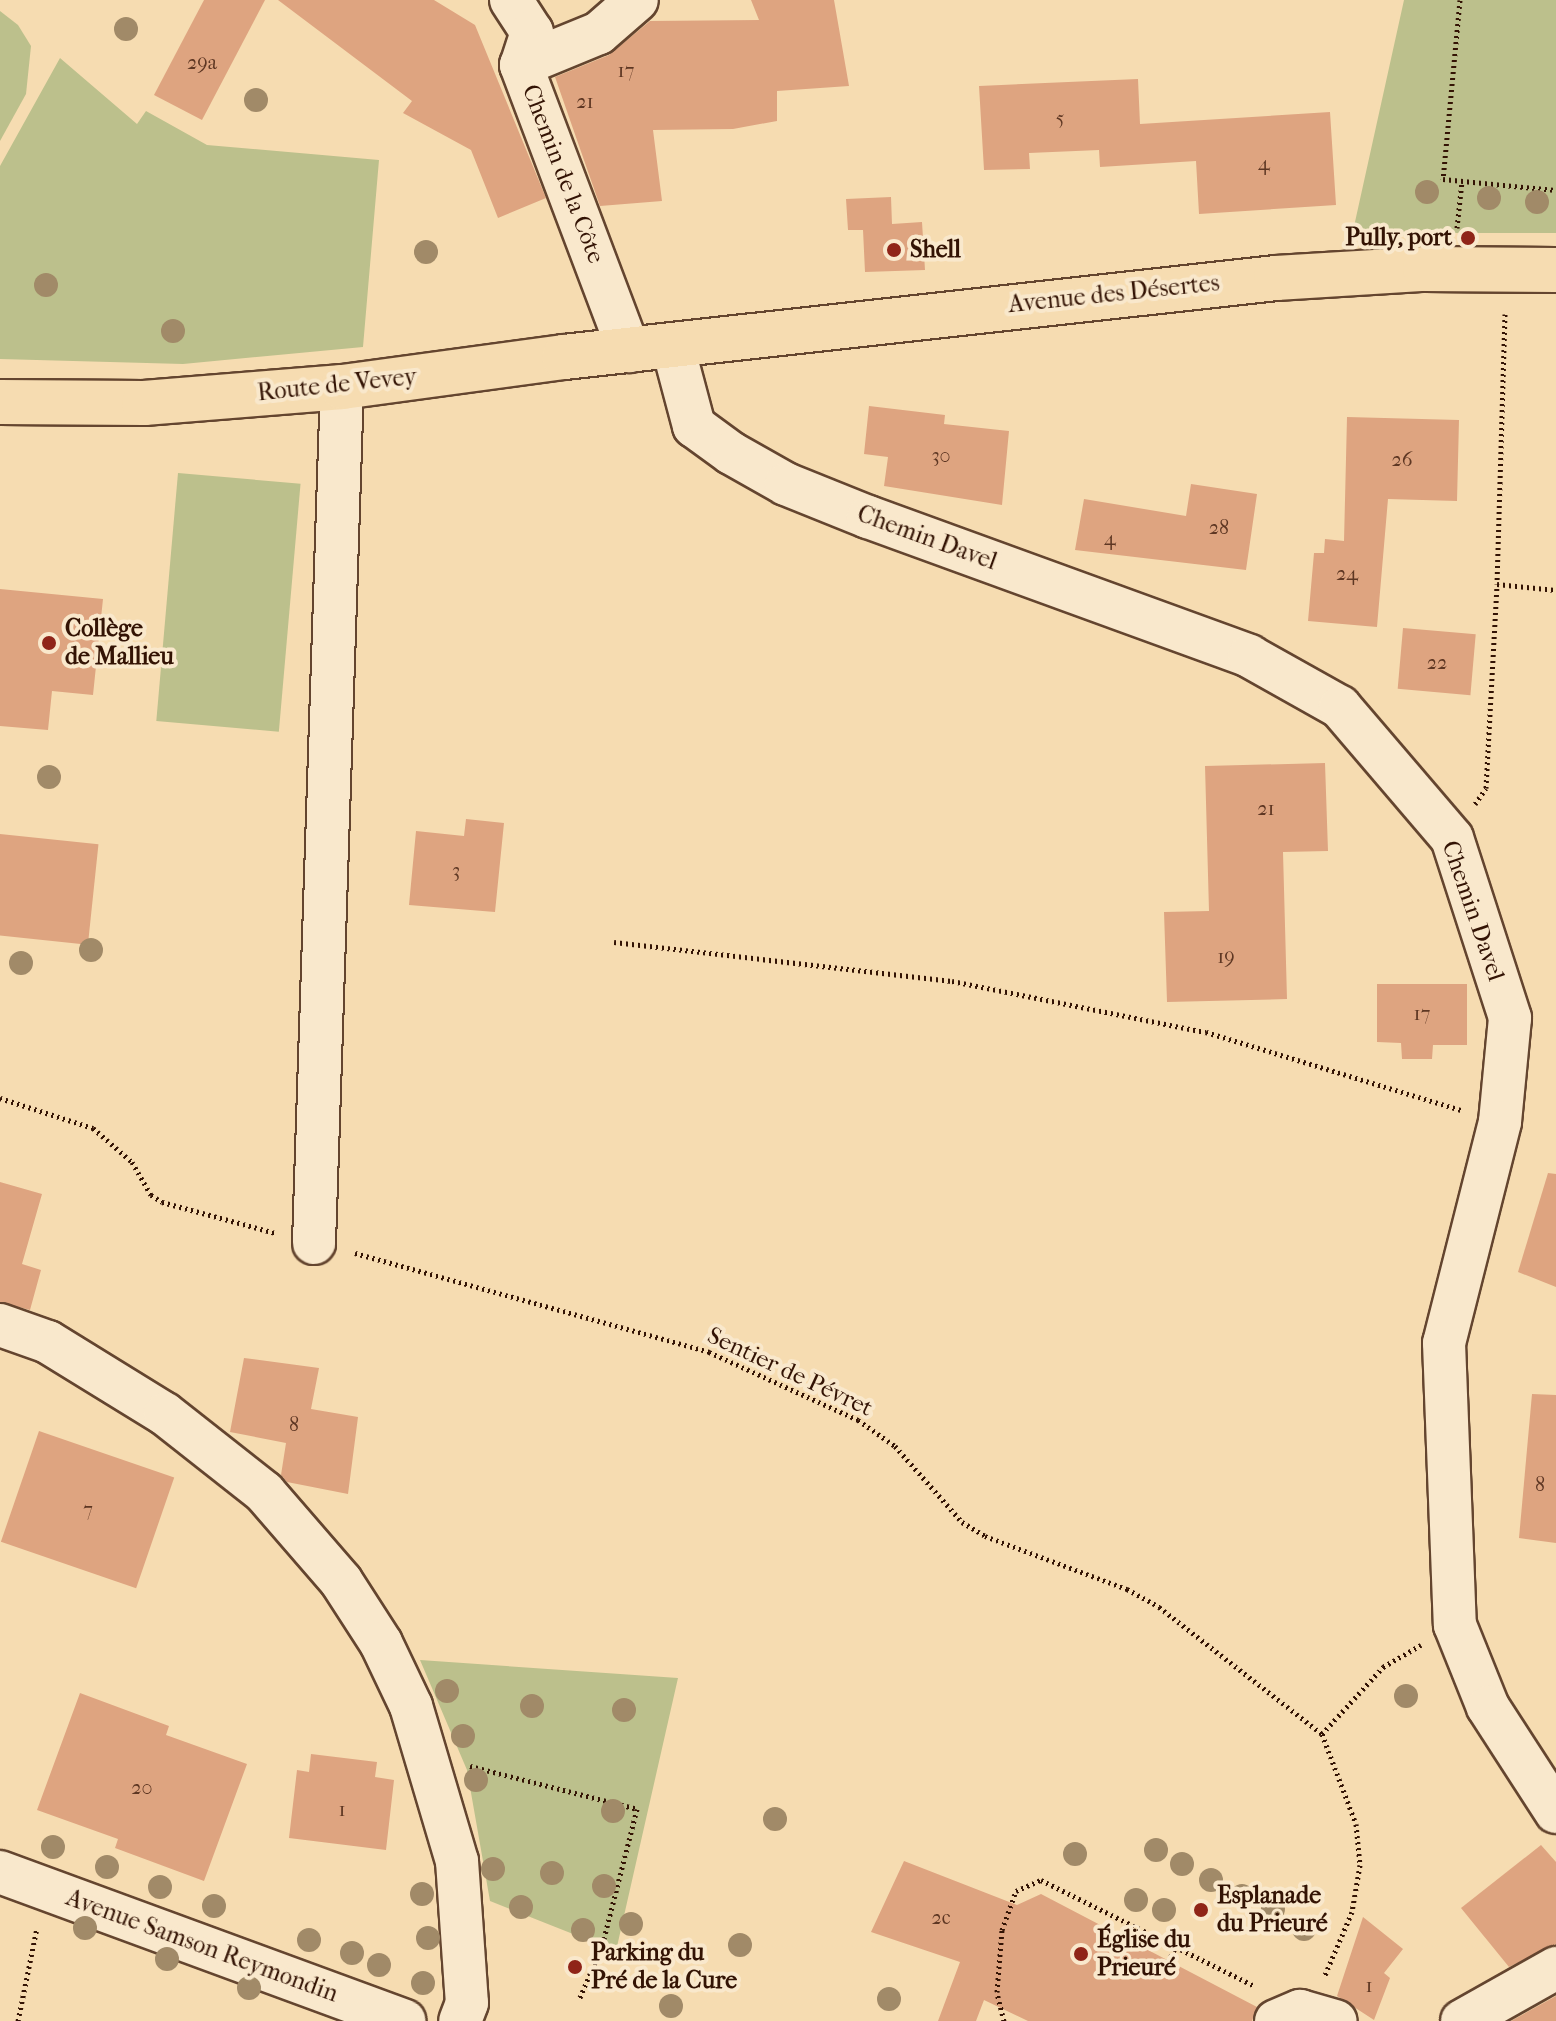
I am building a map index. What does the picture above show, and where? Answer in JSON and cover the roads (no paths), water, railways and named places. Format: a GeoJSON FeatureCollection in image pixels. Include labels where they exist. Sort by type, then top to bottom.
{"type":"FeatureCollection","features":[{"type":"Feature","properties":{"kind":"main road","name":"Avenue des Désertes"},"geometry":{"type":"LineString","coordinates":[[673,347],[1276,278],[1425,269],[1556,270]]}},
{"type":"Feature","properties":{"kind":"main road","name":"Route de Vevey"},"geometry":{"type":"LineString","coordinates":[[0,402],[144,403],[342,387],[673,347]]}},
{"type":"Feature","properties":{"kind":"street","name":"Chemin de la Côte"},"geometry":{"type":"LineString","coordinates":[[511,0],[532,32],[521,65],[629,351]]}},
{"type":"Feature","properties":{"kind":"street"},"geometry":{"type":"LineString","coordinates":[[521,65],[599,33],[637,0]]}},
{"type":"Feature","properties":{"kind":"street","name":"Chemin Davel"},"geometry":{"type":"LineString","coordinates":[[673,347],[694,426],[786,484],[868,517],[1237,649],[1340,707],[1452,838],[1510,1018],[1500,1122],[1444,1343],[1455,1625],[1488,1707],[1556,1812]]}},
{"type":"Feature","properties":{"kind":"street"},"geometry":{"type":"LineString","coordinates":[[314,1243],[342,387]]}},
{"type":"Feature","properties":{"kind":"street"},"geometry":{"type":"LineString","coordinates":[[0,1325],[48,1342],[165,1414],[264,1492],[341,1581],[381,1643],[405,1693],[437,1785],[457,1861],[467,2003],[460,2021]]}},
{"type":"Feature","properties":{"kind":"street","name":"Avenue Samson Reymondin"},"geometry":{"type":"LineString","coordinates":[[0,1872],[404,2021]]}},
{"type":"Feature","properties":{"kind":"street"},"geometry":{"type":"LineString","coordinates":[[1462,2021],[1556,1968]]}},
{"type":"Feature","properties":{"kind":"place","name":"Pully, port"},"geometry":{"type":"Point","coordinates":[1468,238]}},
{"type":"Feature","properties":{"kind":"place","name":"Shell"},"geometry":{"type":"Point","coordinates":[894,250]}},
{"type":"Feature","properties":{"kind":"place","name":"Collège de Mallieu"},"geometry":{"type":"Point","coordinates":[49,643]}},
{"type":"Feature","properties":{"kind":"place","name":"Esplanade du Prieuré"},"geometry":{"type":"Point","coordinates":[1201,1910]}},
{"type":"Feature","properties":{"kind":"place","name":"Église du Prieuré"},"geometry":{"type":"Point","coordinates":[1081,1954]}},
{"type":"Feature","properties":{"kind":"place","name":"Parking du Pré de la Cure"},"geometry":{"type":"Point","coordinates":[575,1967]}}]}
